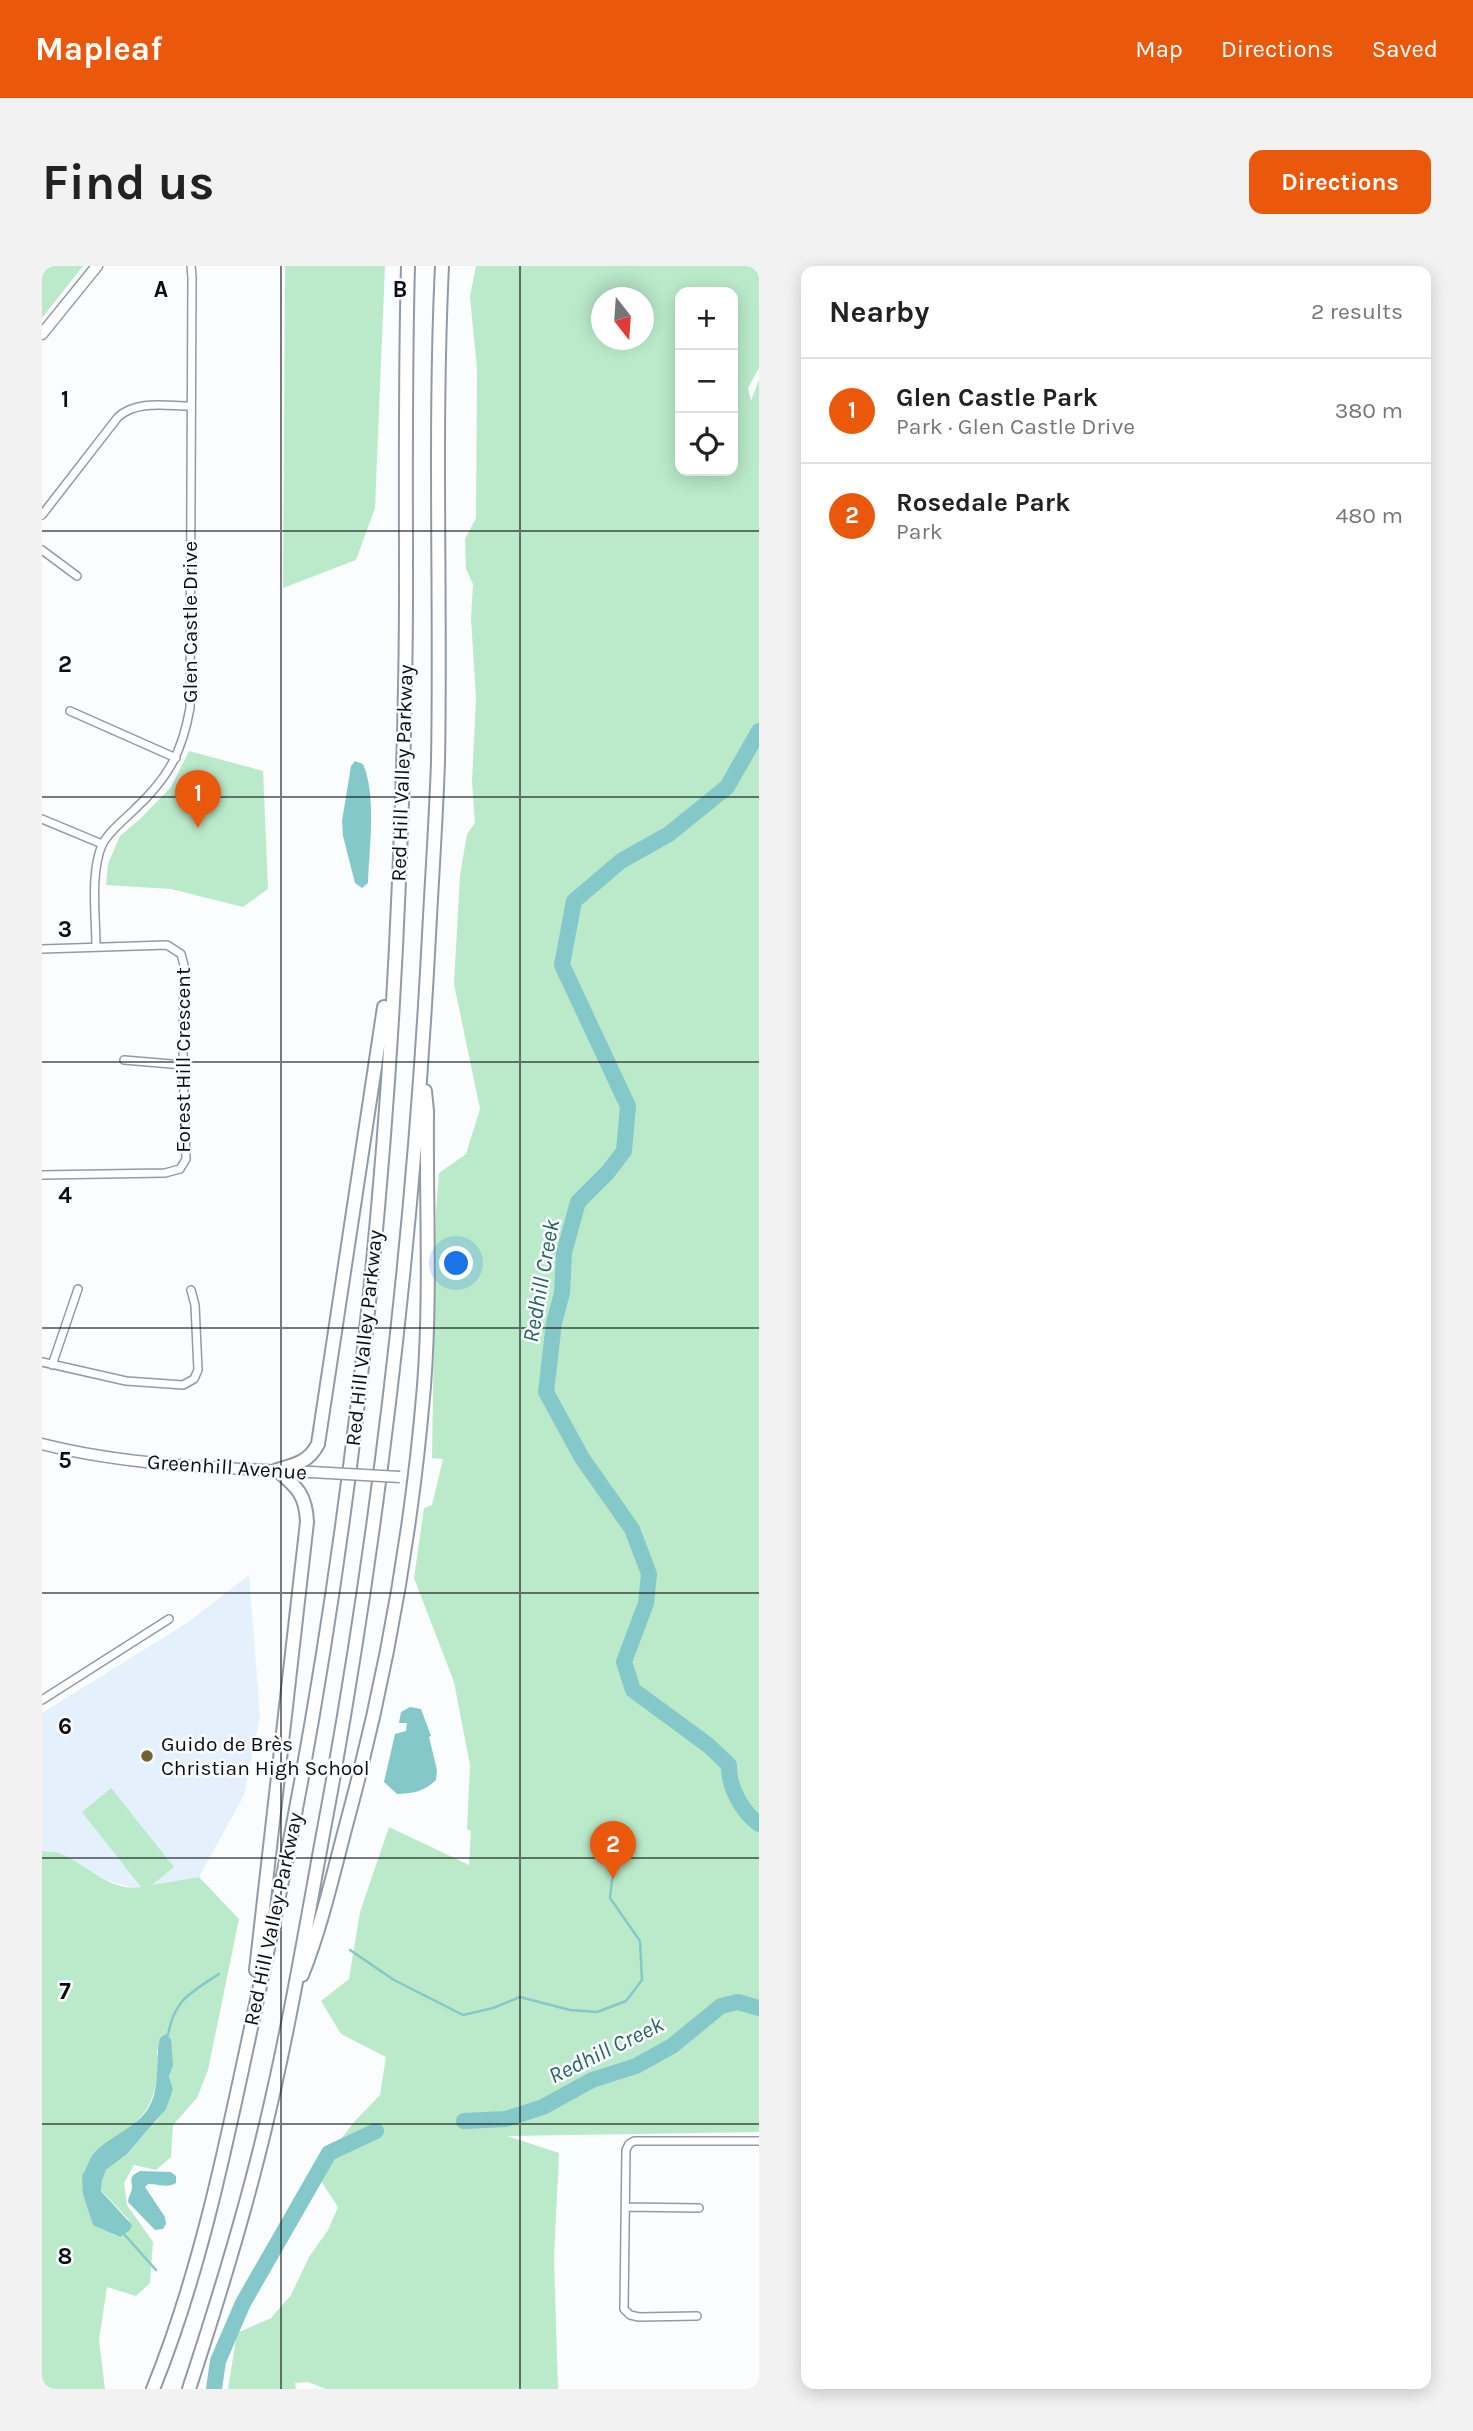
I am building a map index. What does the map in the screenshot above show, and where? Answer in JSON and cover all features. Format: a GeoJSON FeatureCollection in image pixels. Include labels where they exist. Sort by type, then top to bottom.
{"type":"FeatureCollection","features":[{"type":"Feature","properties":{"kind":"highway","name":"Red Hill Valley Parkway"},"geometry":{"type":"LineString","coordinates":[[153,2389],[195,2263],[281,1888],[309,1741],[353,1442],[377,1231],[396,949],[404,740],[408,266]]}},
{"type":"Feature","properties":{"kind":"highway","name":"Red Hill Valley Parkway"},"geometry":{"type":"LineString","coordinates":[[189,2389],[267,2123],[295,1992],[346,1705],[368,1561],[401,1296],[422,1068],[438,764],[438,412],[442,266]]}},
{"type":"Feature","properties":{"kind":"highway"},"geometry":{"type":"LineString","coordinates":[[277,1470],[303,1462],[313,1454],[318,1444],[387,977],[396,949]]}},
{"type":"Feature","properties":{"kind":"highway"},"geometry":{"type":"LineString","coordinates":[[295,1992],[309,1957],[371,1730],[383,1672],[414,1477],[427,1328],[427,1111],[422,1068]]}},
{"type":"Feature","properties":{"kind":"highway"},"geometry":{"type":"LineString","coordinates":[[251,2023],[307,1522],[301,1494],[296,1485],[277,1470]]}},
{"type":"Feature","properties":{"kind":"street"},"geometry":{"type":"LineString","coordinates":[[42,334],[97,266]]}},
{"type":"Feature","properties":{"kind":"street","name":"Glen Castle Drive"},"geometry":{"type":"LineString","coordinates":[[102,844],[156,789],[176,758],[185,736],[191,697],[191,266]]}},
{"type":"Feature","properties":{"kind":"street"},"geometry":{"type":"LineString","coordinates":[[42,515],[127,409],[139,405],[190,406]]}},
{"type":"Feature","properties":{"kind":"street"},"geometry":{"type":"LineString","coordinates":[[42,550],[77,576]]}},
{"type":"Feature","properties":{"kind":"street"},"geometry":{"type":"LineString","coordinates":[[70,711],[176,758]]}},
{"type":"Feature","properties":{"kind":"street"},"geometry":{"type":"LineString","coordinates":[[42,819],[102,844],[95,887],[96,947]]}},
{"type":"Feature","properties":{"kind":"street","name":"Forest Hill Crescent"},"geometry":{"type":"LineString","coordinates":[[42,948],[167,945],[181,954],[184,965],[186,1159],[180,1168],[165,1173],[42,1175]]}},
{"type":"Feature","properties":{"kind":"street"},"geometry":{"type":"LineString","coordinates":[[124,1060],[183,1066]]}},
{"type":"Feature","properties":{"kind":"street"},"geometry":{"type":"LineString","coordinates":[[52,1366],[78,1290]]}},
{"type":"Feature","properties":{"kind":"street"},"geometry":{"type":"LineString","coordinates":[[42,1362],[126,1381],[183,1385],[194,1379],[198,1370],[195,1305],[191,1290]]}},
{"type":"Feature","properties":{"kind":"street","name":"Greenhill Avenue"},"geometry":{"type":"LineString","coordinates":[[42,1444],[90,1456],[159,1463],[414,1477]]}},
{"type":"Feature","properties":{"kind":"street"},"geometry":{"type":"LineString","coordinates":[[42,1700],[169,1619]]}},
{"type":"Feature","properties":{"kind":"street"},"geometry":{"type":"LineString","coordinates":[[696,2316],[639,2317],[630,2315],[624,2309],[626,2150],[634,2141],[759,2141]]}},
{"type":"Feature","properties":{"kind":"street"},"geometry":{"type":"LineString","coordinates":[[626,2207],[699,2208]]}},
{"type":"Feature","properties":{"kind":"shaded area","name":"Guido de Brès Christian High School"},"geometry":{"type":"Polygon","coordinates":[[[249,1575],[260,1716],[244,1795],[199,1877],[134,1888],[106,1880],[58,1853],[42,1851],[42,1713],[187,1623],[249,1575]]]}},
{"type":"Feature","properties":{"kind":"green space"},"geometry":{"type":"Polygon","coordinates":[[[42,266],[83,266],[42,318],[42,266]]]}},
{"type":"Feature","properties":{"kind":"green space"},"geometry":{"type":"Polygon","coordinates":[[[285,266],[385,266],[375,508],[356,560],[283,588],[285,266]]]}},
{"type":"Feature","properties":{"kind":"green space"},"geometry":{"type":"Polygon","coordinates":[[[476,266],[759,266],[759,368],[748,388],[751,401],[759,380],[759,2132],[507,2136],[559,2153],[554,2258],[558,2389],[326,2389],[308,2382],[295,2383],[296,2389],[228,2389],[237,2333],[271,2318],[291,2295],[338,2207],[315,2172],[355,2121],[380,2095],[386,2057],[341,2034],[321,2001],[349,1979],[360,1912],[389,1827],[469,1865],[471,1831],[467,1829],[470,1765],[454,1682],[414,1578],[424,1508],[432,1505],[443,1459],[432,1458],[439,1173],[466,1154],[480,1109],[454,984],[460,875],[467,834],[475,823],[472,782],[476,698],[471,618],[473,584],[466,569],[465,539],[476,518],[477,369],[470,297],[476,266]]]}},
{"type":"Feature","properties":{"kind":"green space"},"geometry":{"type":"Polygon","coordinates":[[[189,751],[263,771],[268,889],[243,907],[171,889],[106,885],[108,864],[120,836],[171,787],[189,751]]]}},
{"type":"Feature","properties":{"kind":"green space"},"geometry":{"type":"Polygon","coordinates":[[[111,1788],[174,1867],[152,1885],[199,1877],[239,1919],[208,2070],[197,2098],[173,2125],[171,2157],[156,2170],[134,2165],[124,2183],[127,2205],[153,2242],[150,2283],[136,2296],[107,2287],[99,2340],[105,2389],[42,2389],[42,1851],[59,1853],[119,1886],[141,1887],[82,1812],[111,1788]],[[157,2049],[156,2082],[145,2111],[130,2127],[95,2152],[82,2175],[112,2234],[120,2237],[129,2220],[101,2190],[102,2181],[106,2170],[127,2154],[159,2118],[173,2089],[169,2075],[173,2066],[157,2049]]]}},
{"type":"Feature","properties":{"kind":"water"},"geometry":{"type":"Polygon","coordinates":[[[355,761],[363,764],[371,807],[368,883],[362,888],[355,883],[342,821],[351,766],[355,761]]]}},
{"type":"Feature","properties":{"kind":"water"},"geometry":{"type":"Polygon","coordinates":[[[410,1707],[421,1709],[431,1736],[429,1737],[437,1770],[436,1780],[418,1791],[397,1794],[384,1782],[395,1734],[406,1731],[407,1723],[399,1723],[401,1712],[410,1707]]]}},
{"type":"Feature","properties":{"kind":"water"},"geometry":{"type":"Polygon","coordinates":[[[166,2034],[171,2039],[173,2066],[169,2076],[173,2089],[166,2109],[127,2154],[106,2170],[102,2181],[101,2191],[132,2225],[130,2230],[120,2237],[93,2225],[83,2194],[82,2175],[95,2152],[131,2126],[149,2107],[155,2091],[160,2038],[166,2034]]]}},
{"type":"Feature","properties":{"kind":"water"},"geometry":{"type":"Polygon","coordinates":[[[140,2171],[171,2172],[176,2176],[176,2183],[172,2185],[148,2184],[145,2187],[165,2217],[166,2224],[163,2229],[155,2230],[128,2202],[132,2178],[140,2171]]]}},
{"type":"Feature","properties":{"kind":"waterway","name":"Redhill Creek"},"geometry":{"type":"LineString","coordinates":[[759,731],[727,787],[669,834],[621,861],[574,901],[562,965],[628,1106],[624,1151],[608,1172],[578,1202],[564,1253],[562,1293],[554,1323],[546,1392],[582,1458],[632,1529],[649,1574],[646,1603],[624,1662],[633,1690],[708,1745],[729,1765],[737,1798],[759,1824]]}},
{"type":"Feature","properties":{"kind":"waterway"},"geometry":{"type":"LineString","coordinates":[[350,1950],[394,1980],[463,2015],[493,2008],[520,1997],[570,2010],[597,2012],[626,2001],[642,1980],[640,1941],[610,1898],[612,1880],[624,1842]]}},
{"type":"Feature","properties":{"kind":"waterway"},"geometry":{"type":"LineString","coordinates":[[168,2035],[179,2005],[192,1992],[219,1974]]}},
{"type":"Feature","properties":{"kind":"waterway","name":"Redhill Creek"},"geometry":{"type":"LineString","coordinates":[[464,2121],[506,2119],[543,2107],[592,2080],[636,2066],[672,2046],[721,2006],[738,2002],[759,2008]]}},
{"type":"Feature","properties":{"kind":"waterway","name":"Redhill Creek"},"geometry":{"type":"LineString","coordinates":[[214,2389],[218,2361],[243,2303],[329,2153],[376,2131]]}},
{"type":"Feature","properties":{"kind":"waterway"},"geometry":{"type":"LineString","coordinates":[[123,2233],[156,2270]]}},
{"type":"Feature","properties":{"kind":"place","name":"Glen Castle Park"},"geometry":{"type":"Point","coordinates":[198,828]}},
{"type":"Feature","properties":{"kind":"place","name":"Guido de Brès Christian High School"},"geometry":{"type":"Point","coordinates":[147,1756]}},
{"type":"Feature","properties":{"kind":"place","name":"Rosedale Park"},"geometry":{"type":"Point","coordinates":[613,1879]}}]}
